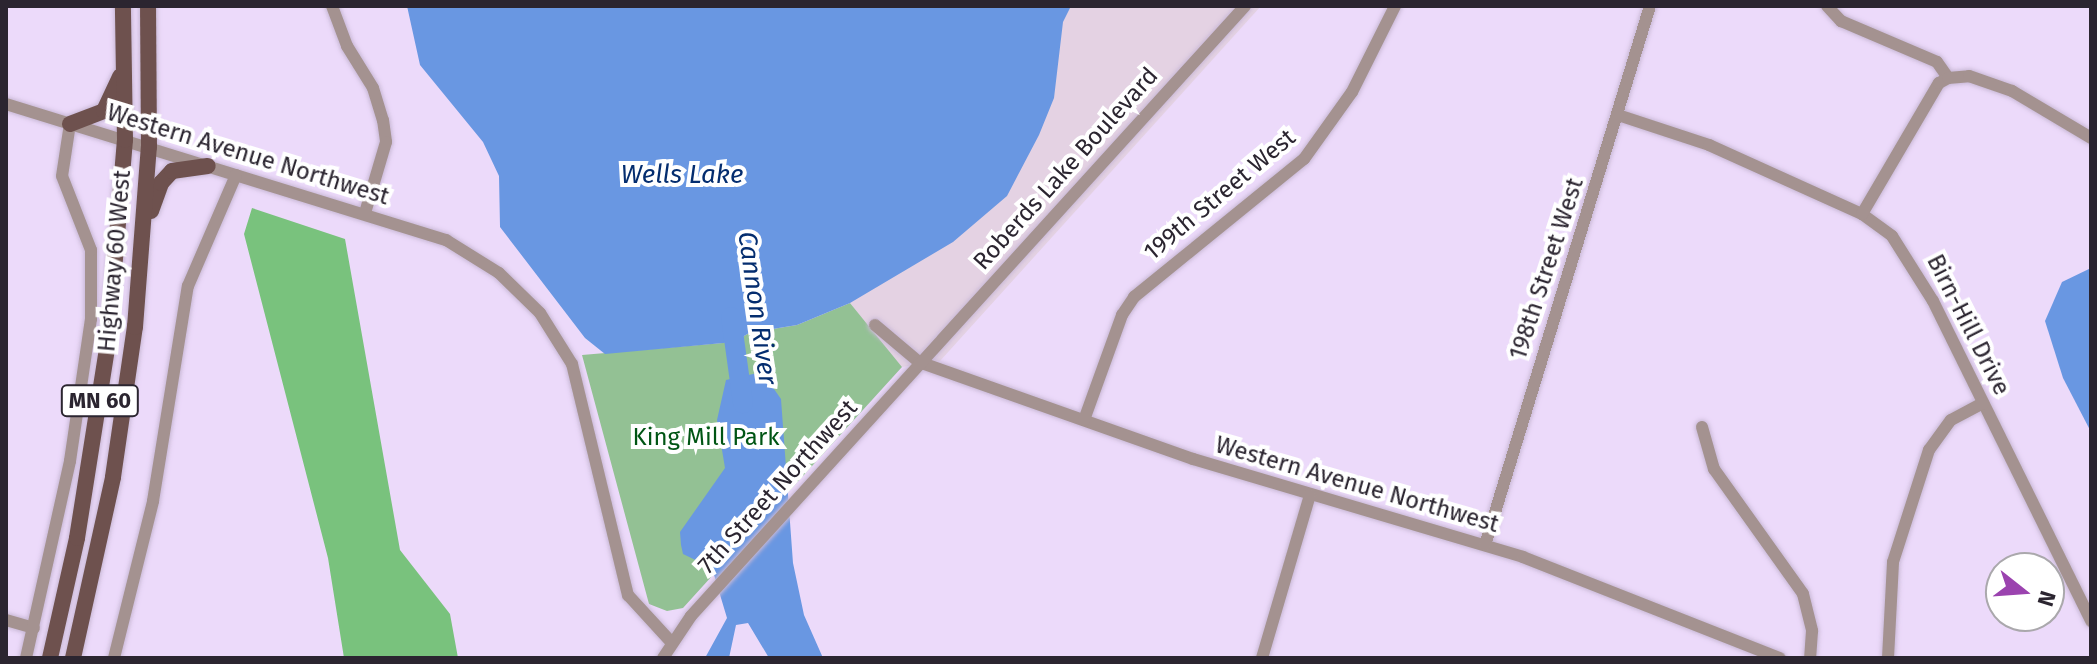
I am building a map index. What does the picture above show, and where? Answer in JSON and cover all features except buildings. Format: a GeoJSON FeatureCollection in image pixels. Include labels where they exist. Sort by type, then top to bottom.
{"type":"FeatureCollection","features":[{"type":"Feature","properties":{"kind":"main road","name":"Highway 60 West"},"geometry":{"type":"LineString","coordinates":[[50,658],[95,440],[113,300],[125,140],[123,6]]}},
{"type":"Feature","properties":{"kind":"main road","name":"Highway 60 West"},"geometry":{"type":"LineString","coordinates":[[73,658],[113,477],[142,252],[149,147],[148,6]]}},
{"type":"Feature","properties":{"kind":"main road"},"geometry":{"type":"LineString","coordinates":[[70,124],[88,120],[110,106],[125,52]]}},
{"type":"Feature","properties":{"kind":"main road"},"geometry":{"type":"LineString","coordinates":[[142,252],[166,177],[179,167],[208,166]]}},
{"type":"Feature","properties":{"kind":"street"},"geometry":{"type":"LineString","coordinates":[[332,6],[383,120],[386,142],[365,213]]}},
{"type":"Feature","properties":{"kind":"street","name":"Roberds Lake Boulevard"},"geometry":{"type":"LineString","coordinates":[[919,362],[1245,6]]}},
{"type":"Feature","properties":{"kind":"street","name":"199th Street West"},"geometry":{"type":"LineString","coordinates":[[1084,420],[1116,330],[1134,297],[1192,245],[1304,159],[1352,92],[1395,6]]}},
{"type":"Feature","properties":{"kind":"street","name":"198th Street West"},"geometry":{"type":"LineString","coordinates":[[1485,545],[1650,6]]}},
{"type":"Feature","properties":{"kind":"street"},"geometry":{"type":"LineString","coordinates":[[1827,6],[1841,21],[1937,62],[1948,78]]}},
{"type":"Feature","properties":{"kind":"street"},"geometry":{"type":"LineString","coordinates":[[1862,214],[1939,83],[1948,78],[1969,76],[2012,91],[2091,138]]}},
{"type":"Feature","properties":{"kind":"street","name":"Western Avenue Northwest"},"geometry":{"type":"LineString","coordinates":[[6,104],[365,213],[474,255],[540,313],[572,364],[628,595],[672,643]]}},
{"type":"Feature","properties":{"kind":"street","name":"Birn-Hill Drive"},"geometry":{"type":"LineString","coordinates":[[1618,115],[1709,145],[1862,214],[1892,236],[1913,264],[2091,621]]}},
{"type":"Feature","properties":{"kind":"street"},"geometry":{"type":"LineString","coordinates":[[26,658],[70,461],[92,306],[91,250],[62,176],[70,124]]}},
{"type":"Feature","properties":{"kind":"street"},"geometry":{"type":"LineString","coordinates":[[114,658],[153,501],[188,286],[236,175]]}},
{"type":"Feature","properties":{"kind":"street"},"geometry":{"type":"LineString","coordinates":[[875,325],[919,362]]}},
{"type":"Feature","properties":{"kind":"street","name":"Western Avenue Northwest"},"geometry":{"type":"LineString","coordinates":[[919,362],[1310,495],[1485,545],[1780,658]]}},
{"type":"Feature","properties":{"kind":"street","name":"7th Street Northwest"},"geometry":{"type":"LineString","coordinates":[[663,658],[709,596],[919,362]]}},
{"type":"Feature","properties":{"kind":"street"},"geometry":{"type":"LineString","coordinates":[[1888,658],[1893,562],[1929,450],[1951,420],[1983,403]]}},
{"type":"Feature","properties":{"kind":"street"},"geometry":{"type":"LineString","coordinates":[[1702,427],[1714,469],[1796,579],[1809,610],[1810,658]]}},
{"type":"Feature","properties":{"kind":"street"},"geometry":{"type":"LineString","coordinates":[[1262,658],[1310,495]]}},
{"type":"Feature","properties":{"kind":"street"},"geometry":{"type":"LineString","coordinates":[[6,620],[34,628]]}},
{"type":"Feature","properties":{"kind":"shaded area"},"geometry":{"type":"Polygon","coordinates":[[[1034,6],[1261,6],[940,361],[902,367],[850,303],[1034,6]]]}},
{"type":"Feature","properties":{"kind":"green space"},"geometry":{"type":"Polygon","coordinates":[[[252,208],[345,239],[400,550],[450,614],[458,658],[344,658],[328,558],[244,234],[252,208]]]}},
{"type":"Feature","properties":{"kind":"green space","name":"King Mill Park"},"geometry":{"type":"Polygon","coordinates":[[[850,303],[902,367],[683,608],[667,611],[649,604],[582,355],[734,342],[749,333],[797,325],[850,303]]]}},
{"type":"Feature","properties":{"kind":"water","name":"Wells Lake"},"geometry":{"type":"Polygon","coordinates":[[[407,6],[1071,6],[1063,22],[1054,98],[1039,135],[1007,196],[953,242],[850,303],[797,325],[749,333],[734,342],[605,354],[585,338],[500,227],[499,176],[483,142],[420,65],[407,6]]]}},
{"type":"Feature","properties":{"kind":"water"},"geometry":{"type":"Polygon","coordinates":[[[2091,268],[2091,432],[2063,378],[2045,321],[2062,282],[2091,268]]]}},
{"type":"Feature","properties":{"kind":"water"},"geometry":{"type":"Polygon","coordinates":[[[762,372],[781,399],[793,563],[804,615],[823,658],[769,658],[748,623],[736,625],[729,658],[705,658],[727,618],[712,568],[683,554],[680,532],[725,468],[717,420],[726,380],[762,372]]]}},
{"type":"Feature","properties":{"kind":"waterway","name":"Cannon River"},"geometry":{"type":"LineString","coordinates":[[731,317],[743,403]]}}]}
